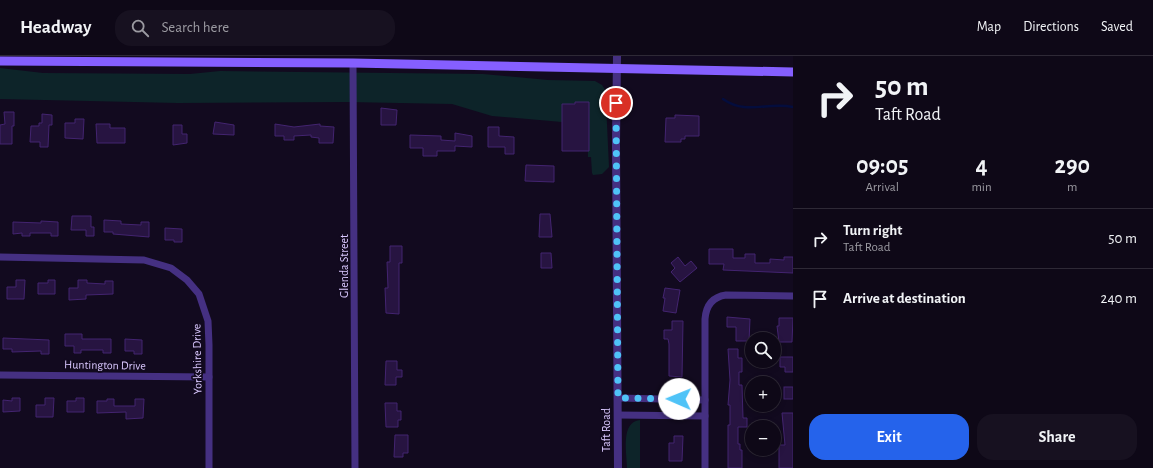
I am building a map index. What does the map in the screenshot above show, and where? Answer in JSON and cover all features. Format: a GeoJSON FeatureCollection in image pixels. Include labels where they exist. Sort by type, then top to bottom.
{"type":"FeatureCollection","features":[{"type":"Feature","properties":{"kind":"main road"},"geometry":{"type":"LineString","coordinates":[[0,61],[353,63],[793,72]]}},
{"type":"Feature","properties":{"kind":"street","name":"Taft Road"},"geometry":{"type":"LineString","coordinates":[[617,56],[616,143],[618,468]]}},
{"type":"Feature","properties":{"kind":"street","name":"Glenda Street"},"geometry":{"type":"LineString","coordinates":[[353,63],[355,468]]}},
{"type":"Feature","properties":{"kind":"street","name":"Yorkshire Drive"},"geometry":{"type":"LineString","coordinates":[[0,257],[128,258],[160,264],[171,268],[193,286],[206,311],[209,333],[209,468]]}},
{"type":"Feature","properties":{"kind":"street"},"geometry":{"type":"LineString","coordinates":[[705,468],[705,319],[707,308],[712,301],[726,295],[793,296]]}},
{"type":"Feature","properties":{"kind":"street","name":"Huntington Drive"},"geometry":{"type":"LineString","coordinates":[[0,375],[210,377]]}},
{"type":"Feature","properties":{"kind":"street"},"geometry":{"type":"LineString","coordinates":[[618,398],[705,400]]}},
{"type":"Feature","properties":{"kind":"street"},"geometry":{"type":"LineString","coordinates":[[618,415],[705,416]]}},
{"type":"Feature","properties":{"kind":"green space"},"geometry":{"type":"Polygon","coordinates":[[[0,68],[43,73],[190,74],[220,71],[483,74],[548,80],[595,81],[602,85],[608,94],[606,103],[609,167],[602,174],[593,175],[592,173],[591,157],[588,157],[588,102],[562,105],[562,122],[492,116],[452,104],[348,102],[178,103],[0,99],[0,68]]]}},
{"type":"Feature","properties":{"kind":"green space"},"geometry":{"type":"Polygon","coordinates":[[[640,420],[640,468],[627,468],[627,432],[634,422],[640,420]]]}},
{"type":"Feature","properties":{"kind":"building"},"geometry":{"type":"Polygon","coordinates":[[[575,102],[589,102],[589,151],[562,151],[562,104],[575,104],[575,102]]]}},
{"type":"Feature","properties":{"kind":"building"},"geometry":{"type":"Polygon","coordinates":[[[381,108],[397,110],[396,125],[381,125],[381,108]]]}},
{"type":"Feature","properties":{"kind":"building"},"geometry":{"type":"Polygon","coordinates":[[[4,112],[14,112],[12,144],[0,144],[0,125],[5,124],[4,112]]]}},
{"type":"Feature","properties":{"kind":"building"},"geometry":{"type":"Polygon","coordinates":[[[42,114],[52,115],[52,125],[49,125],[48,147],[40,147],[40,142],[30,142],[31,126],[39,126],[39,123],[42,123],[42,114]]]}},
{"type":"Feature","properties":{"kind":"building"},"geometry":{"type":"Polygon","coordinates":[[[675,115],[699,116],[699,136],[685,136],[685,139],[681,139],[681,142],[665,142],[666,118],[675,118],[675,115]]]}},
{"type":"Feature","properties":{"kind":"building"},"geometry":{"type":"Polygon","coordinates":[[[75,119],[84,119],[83,139],[65,138],[65,123],[75,123],[75,119]]]}},
{"type":"Feature","properties":{"kind":"building"},"geometry":{"type":"Polygon","coordinates":[[[215,122],[234,125],[234,135],[213,134],[215,122]]]}},
{"type":"Feature","properties":{"kind":"building"},"geometry":{"type":"Polygon","coordinates":[[[96,124],[110,124],[110,128],[125,128],[125,143],[97,143],[96,124]]]}},
{"type":"Feature","properties":{"kind":"building"},"geometry":{"type":"Polygon","coordinates":[[[275,124],[294,127],[320,124],[320,126],[334,127],[333,143],[319,143],[319,138],[311,137],[311,135],[294,136],[294,140],[284,140],[284,136],[275,136],[275,124]]]}},
{"type":"Feature","properties":{"kind":"building"},"geometry":{"type":"Polygon","coordinates":[[[173,125],[182,125],[182,134],[187,134],[187,143],[173,145],[173,125]]]}},
{"type":"Feature","properties":{"kind":"building"},"geometry":{"type":"Polygon","coordinates":[[[488,127],[499,127],[499,136],[514,137],[514,154],[505,154],[505,147],[488,147],[488,127]]]}},
{"type":"Feature","properties":{"kind":"building"},"geometry":{"type":"Polygon","coordinates":[[[455,133],[472,136],[472,147],[455,146],[455,151],[437,151],[437,156],[423,156],[423,148],[410,148],[410,135],[441,136],[441,140],[455,141],[455,133]]]}},
{"type":"Feature","properties":{"kind":"building"},"geometry":{"type":"Polygon","coordinates":[[[526,165],[554,166],[554,182],[525,181],[526,165]]]}},
{"type":"Feature","properties":{"kind":"building"},"geometry":{"type":"Polygon","coordinates":[[[540,214],[550,214],[552,237],[539,237],[540,214]]]}},
{"type":"Feature","properties":{"kind":"building"},"geometry":{"type":"Polygon","coordinates":[[[72,216],[91,216],[91,227],[94,227],[94,236],[86,236],[86,230],[71,230],[72,216]]]}},
{"type":"Feature","properties":{"kind":"building"},"geometry":{"type":"Polygon","coordinates":[[[104,220],[121,221],[121,224],[141,225],[141,222],[149,222],[149,237],[104,232],[104,220]]]}},
{"type":"Feature","properties":{"kind":"building"},"geometry":{"type":"Polygon","coordinates":[[[41,221],[58,222],[58,236],[51,236],[51,233],[30,233],[30,236],[22,236],[22,233],[13,234],[13,222],[41,223],[41,221]]]}},
{"type":"Feature","properties":{"kind":"building"},"geometry":{"type":"Polygon","coordinates":[[[165,228],[182,229],[182,242],[165,240],[165,228]]]}},
{"type":"Feature","properties":{"kind":"building"},"geometry":{"type":"Polygon","coordinates":[[[390,246],[402,246],[402,263],[399,263],[399,314],[386,313],[385,288],[388,288],[387,262],[390,262],[390,246]]]}},
{"type":"Feature","properties":{"kind":"building"},"geometry":{"type":"Polygon","coordinates":[[[709,249],[733,249],[733,258],[745,258],[745,254],[755,254],[755,263],[770,263],[770,259],[784,260],[784,257],[793,257],[793,273],[723,270],[724,264],[709,264],[709,249]]]}},
{"type":"Feature","properties":{"kind":"building"},"geometry":{"type":"Polygon","coordinates":[[[541,253],[551,253],[552,268],[541,268],[541,253]]]}},
{"type":"Feature","properties":{"kind":"building"},"geometry":{"type":"Polygon","coordinates":[[[678,257],[685,266],[691,261],[697,268],[680,282],[671,272],[675,268],[671,263],[678,257]]]}},
{"type":"Feature","properties":{"kind":"building"},"geometry":{"type":"Polygon","coordinates":[[[16,280],[25,280],[24,299],[7,299],[7,287],[16,287],[16,280]]]}},
{"type":"Feature","properties":{"kind":"building"},"geometry":{"type":"Polygon","coordinates":[[[48,280],[55,280],[55,294],[38,294],[38,283],[48,283],[48,280]]]}},
{"type":"Feature","properties":{"kind":"building"},"geometry":{"type":"Polygon","coordinates":[[[78,280],[87,280],[87,283],[105,284],[105,281],[113,281],[113,294],[86,295],[86,299],[69,300],[69,288],[78,288],[78,280]]]}},
{"type":"Feature","properties":{"kind":"building"},"geometry":{"type":"Polygon","coordinates":[[[665,288],[680,290],[676,313],[663,311],[665,288]]]}},
{"type":"Feature","properties":{"kind":"building"},"geometry":{"type":"Polygon","coordinates":[[[727,317],[750,319],[749,332],[745,332],[745,341],[736,341],[736,327],[727,327],[727,317]]]}},
{"type":"Feature","properties":{"kind":"building"},"geometry":{"type":"Polygon","coordinates":[[[779,318],[793,318],[792,342],[781,342],[781,332],[778,332],[777,326],[779,326],[779,318]]]}},
{"type":"Feature","properties":{"kind":"building"},"geometry":{"type":"Polygon","coordinates":[[[672,321],[683,321],[682,377],[669,376],[669,344],[668,339],[664,339],[664,330],[672,330],[672,321]]]}},
{"type":"Feature","properties":{"kind":"building"},"geometry":{"type":"Polygon","coordinates":[[[65,334],[82,334],[82,339],[111,339],[111,353],[103,353],[103,350],[81,350],[81,353],[74,353],[74,346],[65,346],[65,334]]]}},
{"type":"Feature","properties":{"kind":"building"},"geometry":{"type":"Polygon","coordinates":[[[3,338],[49,340],[49,354],[41,354],[41,351],[12,352],[12,349],[3,349],[3,338]]]}},
{"type":"Feature","properties":{"kind":"building"},"geometry":{"type":"Polygon","coordinates":[[[125,339],[142,340],[142,354],[134,354],[134,351],[125,351],[125,339]]]}},
{"type":"Feature","properties":{"kind":"building"},"geometry":{"type":"Polygon","coordinates":[[[728,349],[738,349],[738,358],[742,358],[742,372],[739,372],[739,385],[742,385],[743,418],[747,418],[747,420],[745,420],[745,427],[738,427],[738,444],[740,444],[740,450],[742,450],[742,468],[728,468],[728,425],[730,425],[730,405],[728,405],[730,380],[728,349]]]}},
{"type":"Feature","properties":{"kind":"building"},"geometry":{"type":"Polygon","coordinates":[[[781,357],[793,357],[793,372],[785,372],[785,367],[781,367],[781,357]]]}},
{"type":"Feature","properties":{"kind":"building"},"geometry":{"type":"Polygon","coordinates":[[[386,361],[397,361],[397,370],[402,370],[402,377],[396,377],[396,385],[385,385],[386,361]]]}},
{"type":"Feature","properties":{"kind":"building"},"geometry":{"type":"Polygon","coordinates":[[[784,387],[793,387],[793,399],[784,399],[784,387]]]}},
{"type":"Feature","properties":{"kind":"building"},"geometry":{"type":"Polygon","coordinates":[[[12,398],[20,398],[20,411],[3,412],[3,400],[12,401],[12,398]]]}},
{"type":"Feature","properties":{"kind":"building"},"geometry":{"type":"Polygon","coordinates":[[[45,398],[54,398],[53,417],[36,417],[36,405],[45,405],[45,398]]]}},
{"type":"Feature","properties":{"kind":"building"},"geometry":{"type":"Polygon","coordinates":[[[76,398],[84,398],[84,412],[67,412],[67,401],[76,401],[76,398]]]}},
{"type":"Feature","properties":{"kind":"building"},"geometry":{"type":"Polygon","coordinates":[[[107,399],[114,399],[114,406],[135,406],[135,399],[144,399],[143,418],[126,419],[126,412],[97,413],[97,401],[107,401],[107,399]]]}},
{"type":"Feature","properties":{"kind":"building"},"geometry":{"type":"Polygon","coordinates":[[[385,403],[397,403],[397,411],[401,411],[401,420],[398,420],[398,427],[386,427],[385,403]]]}},
{"type":"Feature","properties":{"kind":"building"},"geometry":{"type":"Polygon","coordinates":[[[782,413],[793,413],[793,468],[779,468],[781,445],[785,445],[782,413]]]}},
{"type":"Feature","properties":{"kind":"building"},"geometry":{"type":"Polygon","coordinates":[[[395,435],[408,435],[408,453],[403,453],[403,457],[394,457],[395,435]]]}},
{"type":"Feature","properties":{"kind":"building"},"geometry":{"type":"Polygon","coordinates":[[[674,436],[683,436],[682,461],[669,461],[669,443],[674,443],[674,436]]]}},
{"type":"Feature","properties":{"kind":"waterway"},"geometry":{"type":"LineString","coordinates":[[723,99],[741,107],[793,107]]}},
{"type":"Feature","properties":{"kind":"route"},"geometry":{"type":"LineString","coordinates":[[616,103],[618,398],[679,399]]}}]}
